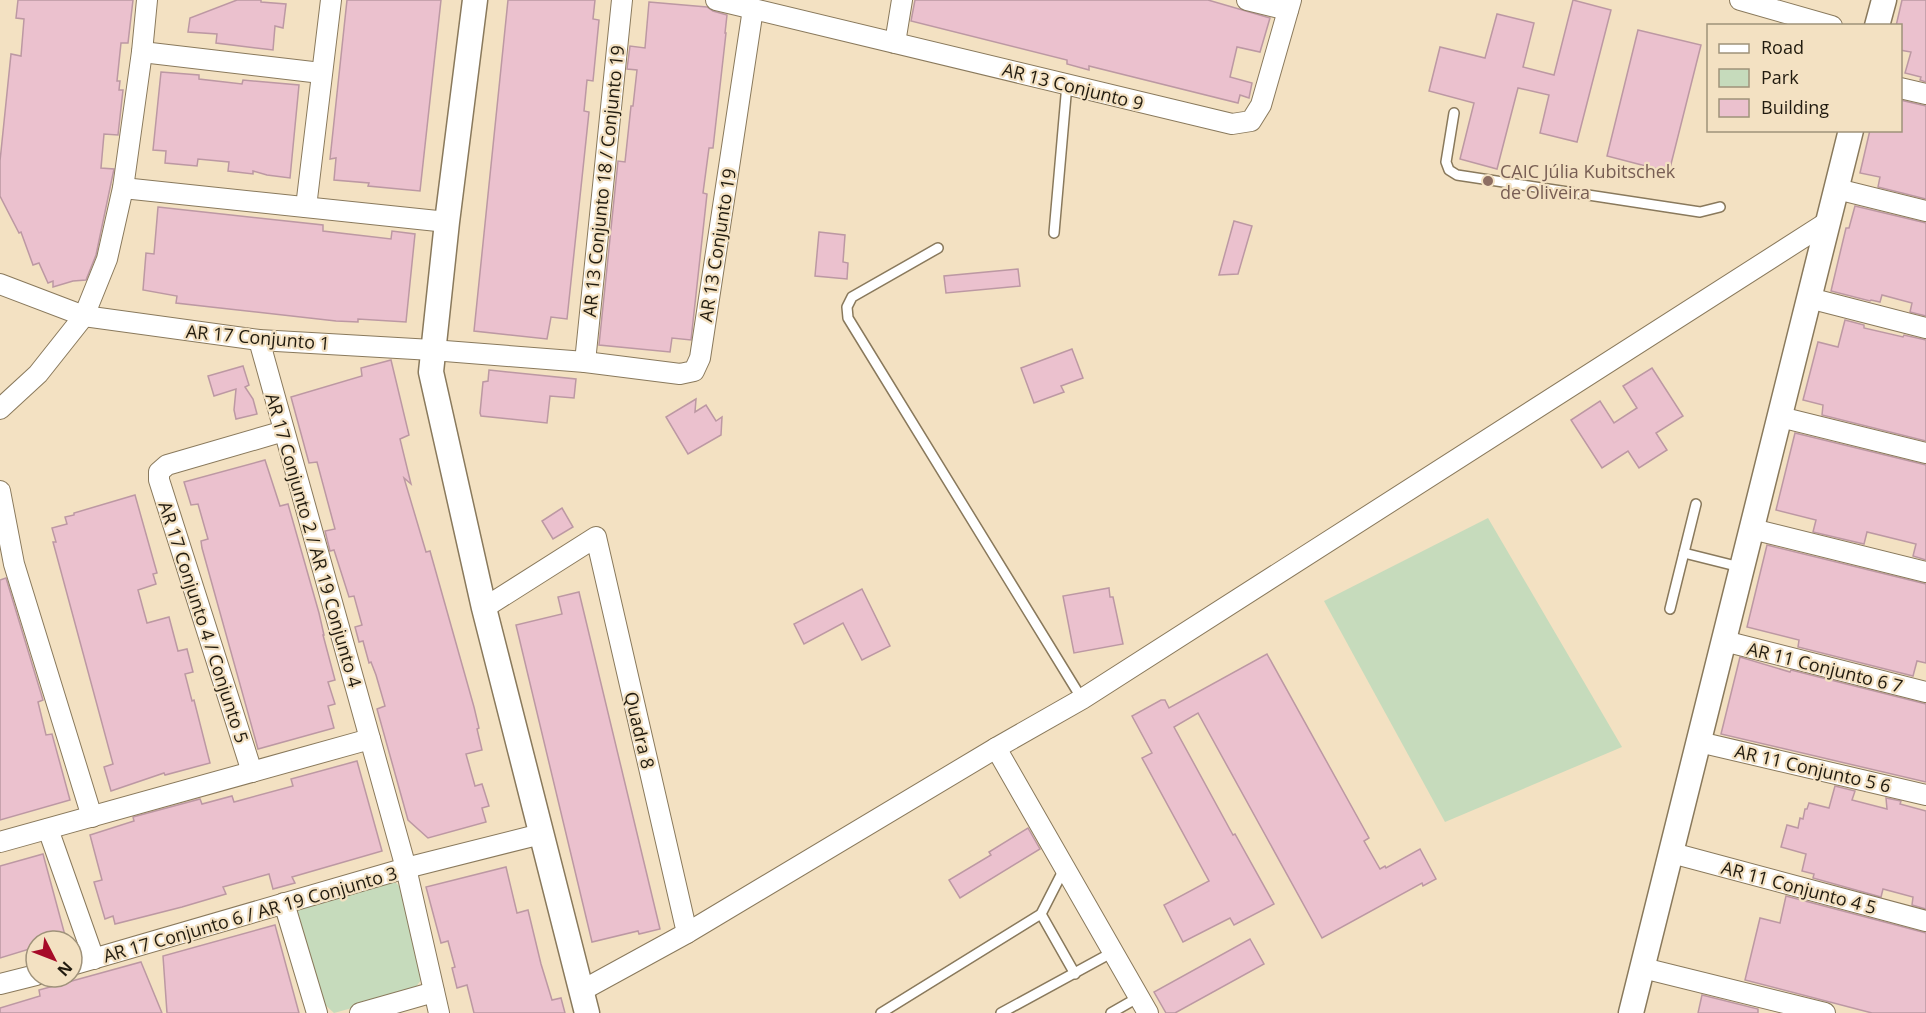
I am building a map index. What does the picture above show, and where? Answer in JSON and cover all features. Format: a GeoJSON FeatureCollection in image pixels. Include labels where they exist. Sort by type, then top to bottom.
{"type":"FeatureCollection","features":[{"type":"Feature","properties":{"kind":"street"},"geometry":{"type":"LineString","coordinates":[[0,409],[38,374],[84,316],[107,259],[123,188],[147,0]]}},
{"type":"Feature","properties":{"kind":"street"},"geometry":{"type":"LineString","coordinates":[[306,207],[331,0]]}},
{"type":"Feature","properties":{"kind":"street"},"geometry":{"type":"LineString","coordinates":[[475,0],[431,372],[484,608],[584,1002],[687,933],[996,748],[1083,699],[1828,221]]}},
{"type":"Feature","properties":{"kind":"street","name":"AR 13 Conjunto 18 / Conjunto 19"},"geometry":{"type":"LineString","coordinates":[[585,362],[622,0]]}},
{"type":"Feature","properties":{"kind":"street","name":"AR 13 Conjunto 9"},"geometry":{"type":"LineString","coordinates":[[716,0],[1232,124],[1251,121],[1261,105],[1289,5]]}},
{"type":"Feature","properties":{"kind":"street"},"geometry":{"type":"LineString","coordinates":[[895,43],[902,0]]}},
{"type":"Feature","properties":{"kind":"street"},"geometry":{"type":"LineString","coordinates":[[1247,0],[1289,5]]}},
{"type":"Feature","properties":{"kind":"street"},"geometry":{"type":"LineString","coordinates":[[1740,0],[1825,24]]}},
{"type":"Feature","properties":{"kind":"street"},"geometry":{"type":"LineString","coordinates":[[1878,24],[1884,0]]}},
{"type":"Feature","properties":{"kind":"street","name":"AR 13 Conjunto 19"},"geometry":{"type":"LineString","coordinates":[[585,362],[680,374],[694,371],[700,358],[753,9]]}},
{"type":"Feature","properties":{"kind":"street"},"geometry":{"type":"LineString","coordinates":[[142,52],[321,73]]}},
{"type":"Feature","properties":{"kind":"street"},"geometry":{"type":"LineString","coordinates":[[1902,88],[1926,94]]}},
{"type":"Feature","properties":{"kind":"street"},"geometry":{"type":"LineString","coordinates":[[1631,1013],[1851,132]]}},
{"type":"Feature","properties":{"kind":"street"},"geometry":{"type":"LineString","coordinates":[[123,188],[447,222]]}},
{"type":"Feature","properties":{"kind":"street"},"geometry":{"type":"LineString","coordinates":[[1837,189],[1926,211]]}},
{"type":"Feature","properties":{"kind":"street","name":"AR 17 Conjunto 1"},"geometry":{"type":"LineString","coordinates":[[0,284],[84,316],[259,340],[585,362]]}},
{"type":"Feature","properties":{"kind":"street"},"geometry":{"type":"LineString","coordinates":[[1809,298],[1926,328]]}},
{"type":"Feature","properties":{"kind":"street","name":"AR 17 Conjunto 2 / AR 19 Conjunto 4"},"geometry":{"type":"LineString","coordinates":[[259,340],[406,868],[440,1013]]}},
{"type":"Feature","properties":{"kind":"street"},"geometry":{"type":"LineString","coordinates":[[1780,417],[1926,453]]}},
{"type":"Feature","properties":{"kind":"street","name":"AR 17 Conjunto 4 / Conjunto 5"},"geometry":{"type":"LineString","coordinates":[[252,772],[159,480],[159,472],[167,465],[284,430]]}},
{"type":"Feature","properties":{"kind":"street"},"geometry":{"type":"LineString","coordinates":[[0,491],[7,566],[92,817]]}},
{"type":"Feature","properties":{"kind":"street"},"geometry":{"type":"LineString","coordinates":[[1752,529],[1926,572]]}},
{"type":"Feature","properties":{"kind":"street","name":"Quadra 8"},"geometry":{"type":"LineString","coordinates":[[484,608],[596,537],[687,933]]}},
{"type":"Feature","properties":{"kind":"street","name":"AR 11 Conjunto 6 7"},"geometry":{"type":"LineString","coordinates":[[1724,641],[1926,692]]}},
{"type":"Feature","properties":{"kind":"street"},"geometry":{"type":"LineString","coordinates":[[0,842],[370,739]]}},
{"type":"Feature","properties":{"kind":"street","name":"AR 11 Conjunto 5 6"},"geometry":{"type":"LineString","coordinates":[[1699,742],[1926,795]]}},
{"type":"Feature","properties":{"kind":"street"},"geometry":{"type":"LineString","coordinates":[[996,748],[1144,1005]]}},
{"type":"Feature","properties":{"kind":"street"},"geometry":{"type":"LineString","coordinates":[[48,829],[94,959]]}},
{"type":"Feature","properties":{"kind":"street","name":"AR 17 Conjunto 6 / AR 19 Conjunto 3"},"geometry":{"type":"LineString","coordinates":[[84,962],[406,868],[541,834]]}},
{"type":"Feature","properties":{"kind":"street","name":"AR 11 Conjunto 4 5"},"geometry":{"type":"LineString","coordinates":[[1672,853],[1926,921]]}},
{"type":"Feature","properties":{"kind":"street"},"geometry":{"type":"LineString","coordinates":[[284,903],[317,1013]]}},
{"type":"Feature","properties":{"kind":"street"},"geometry":{"type":"LineString","coordinates":[[1643,968],[1825,1013]]}},
{"type":"Feature","properties":{"kind":"street"},"geometry":{"type":"LineString","coordinates":[[0,984],[24,978]]}},
{"type":"Feature","properties":{"kind":"street"},"geometry":{"type":"LineString","coordinates":[[360,1013],[434,992]]}},
{"type":"Feature","properties":{"kind":"lane"},"geometry":{"type":"LineString","coordinates":[[1054,233],[1067,84]]}},
{"type":"Feature","properties":{"kind":"lane"},"geometry":{"type":"LineString","coordinates":[[1454,113],[1446,162],[1449,170],[1457,175],[1700,212],[1720,207]]}},
{"type":"Feature","properties":{"kind":"lane"},"geometry":{"type":"LineString","coordinates":[[938,248],[852,297],[847,307],[848,318],[1083,699]]}},
{"type":"Feature","properties":{"kind":"lane"},"geometry":{"type":"LineString","coordinates":[[1670,609],[1696,504]]}},
{"type":"Feature","properties":{"kind":"lane"},"geometry":{"type":"LineString","coordinates":[[1684,553],[1743,567]]}},
{"type":"Feature","properties":{"kind":"lane"},"geometry":{"type":"LineString","coordinates":[[882,1013],[1041,914],[1064,869]]}},
{"type":"Feature","properties":{"kind":"lane"},"geometry":{"type":"LineString","coordinates":[[1041,914],[1074,974]]}},
{"type":"Feature","properties":{"kind":"lane"},"geometry":{"type":"LineString","coordinates":[[1001,1013],[1113,952]]}},
{"type":"Feature","properties":{"kind":"lane"},"geometry":{"type":"LineString","coordinates":[[1111,1013],[1144,1005]]}},
{"type":"Feature","properties":{"kind":"green space"},"geometry":{"type":"Polygon","coordinates":[[[1488,518],[1622,747],[1445,822],[1324,601],[1488,518]]]}},
{"type":"Feature","properties":{"kind":"green space"},"geometry":{"type":"Polygon","coordinates":[[[393,880],[401,888],[421,980],[413,991],[334,1013],[322,1002],[299,909],[393,880]]]}},
{"type":"Feature","properties":{"kind":"building"},"geometry":{"type":"Polygon","coordinates":[[[18,0],[133,0],[128,43],[121,43],[117,81],[120,81],[119,90],[123,90],[118,135],[104,134],[101,168],[114,169],[96,255],[86,280],[53,287],[53,281],[48,283],[39,263],[33,265],[21,232],[19,233],[0,196],[0,161],[11,54],[21,56],[24,19],[16,18],[18,0]]]}},
{"type":"Feature","properties":{"kind":"building"},"geometry":{"type":"Polygon","coordinates":[[[237,0],[261,0],[261,2],[286,4],[283,28],[275,26],[273,50],[216,43],[217,34],[188,32],[190,18],[237,0]]]}},
{"type":"Feature","properties":{"kind":"building"},"geometry":{"type":"Polygon","coordinates":[[[347,0],[441,0],[420,191],[334,180],[336,158],[330,159],[347,0]]]}},
{"type":"Feature","properties":{"kind":"building"},"geometry":{"type":"Polygon","coordinates":[[[508,0],[595,0],[593,19],[599,20],[593,81],[587,80],[584,111],[589,112],[567,319],[551,317],[547,339],[474,331],[508,0]]]}},
{"type":"Feature","properties":{"kind":"building"},"geometry":{"type":"Polygon","coordinates":[[[915,0],[1208,0],[1270,18],[1260,52],[1237,47],[1230,77],[1252,83],[1249,98],[1240,95],[1238,103],[1089,66],[1089,70],[1067,64],[1067,60],[911,21],[915,0]]]}},
{"type":"Feature","properties":{"kind":"building"},"geometry":{"type":"Polygon","coordinates":[[[1573,0],[1611,10],[1577,142],[1540,133],[1549,95],[1518,88],[1497,169],[1460,159],[1474,103],[1429,91],[1440,47],[1485,58],[1497,14],[1534,23],[1523,67],[1554,75],[1573,0]]]}},
{"type":"Feature","properties":{"kind":"building"},"geometry":{"type":"Polygon","coordinates":[[[1902,0],[1926,0],[1926,82],[1920,80],[1921,77],[1905,73],[1911,52],[1902,50],[1902,24],[1896,24],[1902,0]]]}},
{"type":"Feature","properties":{"kind":"building"},"geometry":{"type":"Polygon","coordinates":[[[649,2],[707,7],[727,15],[713,148],[709,148],[703,193],[707,194],[691,340],[672,338],[670,352],[599,345],[618,161],[625,162],[637,70],[627,69],[630,46],[645,48],[649,2]]]}},
{"type":"Feature","properties":{"kind":"building"},"geometry":{"type":"Polygon","coordinates":[[[1638,30],[1701,45],[1669,172],[1607,156],[1638,30]]]}},
{"type":"Feature","properties":{"kind":"building"},"geometry":{"type":"Polygon","coordinates":[[[161,72],[199,75],[199,79],[242,84],[243,80],[299,85],[290,178],[253,171],[253,174],[228,171],[229,162],[198,159],[197,166],[165,163],[166,151],[153,150],[161,72]]]}},
{"type":"Feature","properties":{"kind":"building"},"geometry":{"type":"Polygon","coordinates":[[[1902,100],[1926,106],[1926,199],[1878,187],[1880,177],[1860,173],[1870,132],[1902,132],[1902,100]]]}},
{"type":"Feature","properties":{"kind":"building"},"geometry":{"type":"Polygon","coordinates":[[[1855,206],[1926,223],[1926,316],[1910,312],[1912,303],[1882,295],[1880,302],[1831,291],[1846,228],[1849,228],[1855,206]]]}},
{"type":"Feature","properties":{"kind":"building"},"geometry":{"type":"Polygon","coordinates":[[[158,207],[323,225],[323,231],[391,239],[392,231],[415,234],[406,322],[358,319],[358,322],[336,321],[176,303],[177,296],[143,290],[146,253],[154,254],[158,207]]]}},
{"type":"Feature","properties":{"kind":"building"},"geometry":{"type":"Polygon","coordinates":[[[1234,221],[1252,226],[1238,274],[1219,275],[1234,221]]]}},
{"type":"Feature","properties":{"kind":"building"},"geometry":{"type":"Polygon","coordinates":[[[819,232],[845,235],[843,262],[848,263],[847,279],[815,276],[819,232]]]}},
{"type":"Feature","properties":{"kind":"building"},"geometry":{"type":"Polygon","coordinates":[[[1018,269],[1020,286],[946,293],[944,276],[1018,269]]]}},
{"type":"Feature","properties":{"kind":"building"},"geometry":{"type":"Polygon","coordinates":[[[1845,320],[1864,325],[1864,328],[1926,340],[1926,441],[1822,415],[1823,405],[1803,400],[1818,342],[1838,347],[1845,320]]]}},
{"type":"Feature","properties":{"kind":"building"},"geometry":{"type":"Polygon","coordinates":[[[1072,349],[1083,378],[1061,386],[1064,392],[1034,403],[1021,368],[1072,349]]]}},
{"type":"Feature","properties":{"kind":"building"},"geometry":{"type":"Polygon","coordinates":[[[391,360],[409,435],[400,439],[411,484],[404,478],[426,552],[430,551],[474,707],[482,750],[466,754],[475,786],[482,784],[489,806],[482,808],[486,822],[428,838],[408,820],[377,709],[385,706],[363,641],[359,642],[355,627],[362,625],[354,596],[349,597],[334,550],[330,551],[325,531],[335,529],[317,462],[309,463],[291,397],[362,376],[361,368],[391,360]]]}},
{"type":"Feature","properties":{"kind":"building"},"geometry":{"type":"Polygon","coordinates":[[[243,366],[249,385],[245,387],[253,399],[257,414],[236,419],[234,410],[236,389],[214,396],[208,376],[243,366]]]}},
{"type":"Feature","properties":{"kind":"building"},"geometry":{"type":"Polygon","coordinates":[[[1652,368],[1683,416],[1656,433],[1667,450],[1639,468],[1628,451],[1602,468],[1571,420],[1600,401],[1614,423],[1637,408],[1623,386],[1652,368]]]}},
{"type":"Feature","properties":{"kind":"building"},"geometry":{"type":"Polygon","coordinates":[[[489,370],[576,379],[574,398],[550,396],[547,423],[481,416],[483,382],[488,381],[489,370]]]}},
{"type":"Feature","properties":{"kind":"building"},"geometry":{"type":"Polygon","coordinates":[[[696,399],[695,412],[706,405],[716,421],[722,417],[721,435],[688,454],[666,417],[696,399]]]}},
{"type":"Feature","properties":{"kind":"building"},"geometry":{"type":"Polygon","coordinates":[[[1795,433],[1926,465],[1926,560],[1913,556],[1916,544],[1867,532],[1864,544],[1813,532],[1816,520],[1776,510],[1795,433]]]}},
{"type":"Feature","properties":{"kind":"building"},"geometry":{"type":"Polygon","coordinates":[[[265,460],[280,506],[288,504],[319,613],[335,680],[328,682],[335,704],[328,706],[334,728],[258,749],[202,548],[201,541],[208,539],[198,504],[191,505],[184,482],[265,460]]]}},
{"type":"Feature","properties":{"kind":"building"},"geometry":{"type":"Polygon","coordinates":[[[135,495],[157,573],[153,574],[156,584],[138,590],[147,623],[169,617],[178,651],[187,649],[193,672],[185,674],[210,763],[165,775],[164,773],[111,791],[104,767],[113,764],[53,542],[56,542],[52,528],[67,524],[65,517],[74,515],[74,513],[135,495]]]}},
{"type":"Feature","properties":{"kind":"building"},"geometry":{"type":"Polygon","coordinates":[[[562,508],[573,527],[553,539],[542,521],[562,508]]]}},
{"type":"Feature","properties":{"kind":"building"},"geometry":{"type":"Polygon","coordinates":[[[1767,545],[1926,584],[1926,663],[1917,661],[1913,676],[1798,647],[1799,640],[1747,627],[1767,545]]]}},
{"type":"Feature","properties":{"kind":"building"},"geometry":{"type":"Polygon","coordinates":[[[6,578],[43,700],[38,702],[46,735],[52,734],[70,800],[0,820],[0,580],[6,578]]]}},
{"type":"Feature","properties":{"kind":"building"},"geometry":{"type":"Polygon","coordinates":[[[1109,588],[1123,644],[1074,653],[1063,596],[1109,588]]]}},
{"type":"Feature","properties":{"kind":"building"},"geometry":{"type":"Polygon","coordinates":[[[862,589],[890,646],[862,660],[843,623],[804,644],[794,624],[862,589]]]}},
{"type":"Feature","properties":{"kind":"building"},"geometry":{"type":"Polygon","coordinates":[[[579,592],[660,929],[639,934],[638,931],[592,942],[516,625],[562,614],[558,597],[579,592]]]}},
{"type":"Feature","properties":{"kind":"building"},"geometry":{"type":"Polygon","coordinates":[[[1267,654],[1369,838],[1364,841],[1380,869],[1420,849],[1436,879],[1423,886],[1422,883],[1322,938],[1198,713],[1174,727],[1274,904],[1234,925],[1230,918],[1183,942],[1164,905],[1209,881],[1142,758],[1152,753],[1132,716],[1161,700],[1165,700],[1169,708],[1267,654]]]}},
{"type":"Feature","properties":{"kind":"building"},"geometry":{"type":"Polygon","coordinates":[[[1740,657],[1790,672],[1791,670],[1926,704],[1926,782],[1721,734],[1740,657]]]}},
{"type":"Feature","properties":{"kind":"building"},"geometry":{"type":"Polygon","coordinates":[[[357,761],[382,851],[292,877],[295,883],[273,889],[269,874],[223,887],[226,894],[182,907],[115,924],[113,916],[105,919],[94,882],[102,880],[90,835],[134,821],[133,817],[200,799],[202,804],[232,796],[234,802],[293,786],[291,779],[357,761]]]}},
{"type":"Feature","properties":{"kind":"building"},"geometry":{"type":"Polygon","coordinates":[[[1835,786],[1855,791],[1852,800],[1887,809],[1886,798],[1926,811],[1926,909],[1912,905],[1913,897],[1883,889],[1881,897],[1813,878],[1814,874],[1802,871],[1806,854],[1781,847],[1787,825],[1798,828],[1800,818],[1803,819],[1809,803],[1829,808],[1835,786]]]}},
{"type":"Feature","properties":{"kind":"building"},"geometry":{"type":"Polygon","coordinates":[[[1028,828],[1040,849],[960,898],[949,880],[991,855],[989,852],[1028,828]]]}},
{"type":"Feature","properties":{"kind":"building"},"geometry":{"type":"Polygon","coordinates":[[[43,854],[63,929],[24,929],[24,951],[0,958],[0,866],[43,854]]]}},
{"type":"Feature","properties":{"kind":"building"},"geometry":{"type":"Polygon","coordinates":[[[506,867],[517,913],[528,910],[552,1000],[561,998],[565,1013],[474,1013],[467,985],[457,988],[452,968],[455,967],[448,941],[441,943],[426,887],[506,867]]]}},
{"type":"Feature","properties":{"kind":"building"},"geometry":{"type":"Polygon","coordinates":[[[1786,896],[1926,933],[1926,1013],[1872,1013],[1745,980],[1760,918],[1780,923],[1786,896]]]}},
{"type":"Feature","properties":{"kind":"building"},"geometry":{"type":"Polygon","coordinates":[[[275,925],[299,1013],[167,1013],[163,956],[275,925]]]}},
{"type":"Feature","properties":{"kind":"building"},"geometry":{"type":"Polygon","coordinates":[[[1250,939],[1264,964],[1175,1013],[1166,1013],[1154,992],[1250,939]]]}},
{"type":"Feature","properties":{"kind":"building"},"geometry":{"type":"Polygon","coordinates":[[[141,962],[162,1013],[0,1013],[0,1008],[40,996],[39,990],[84,989],[84,978],[141,962]]]}},
{"type":"Feature","properties":{"kind":"building"},"geometry":{"type":"Polygon","coordinates":[[[1702,995],[1758,1009],[1758,1013],[1698,1013],[1702,995]]]}},
{"type":"Feature","properties":{"kind":"place","name":"CAIC Júlia Kubitschek de Oliveira"},"geometry":{"type":"Point","coordinates":[1488,181]}}]}
